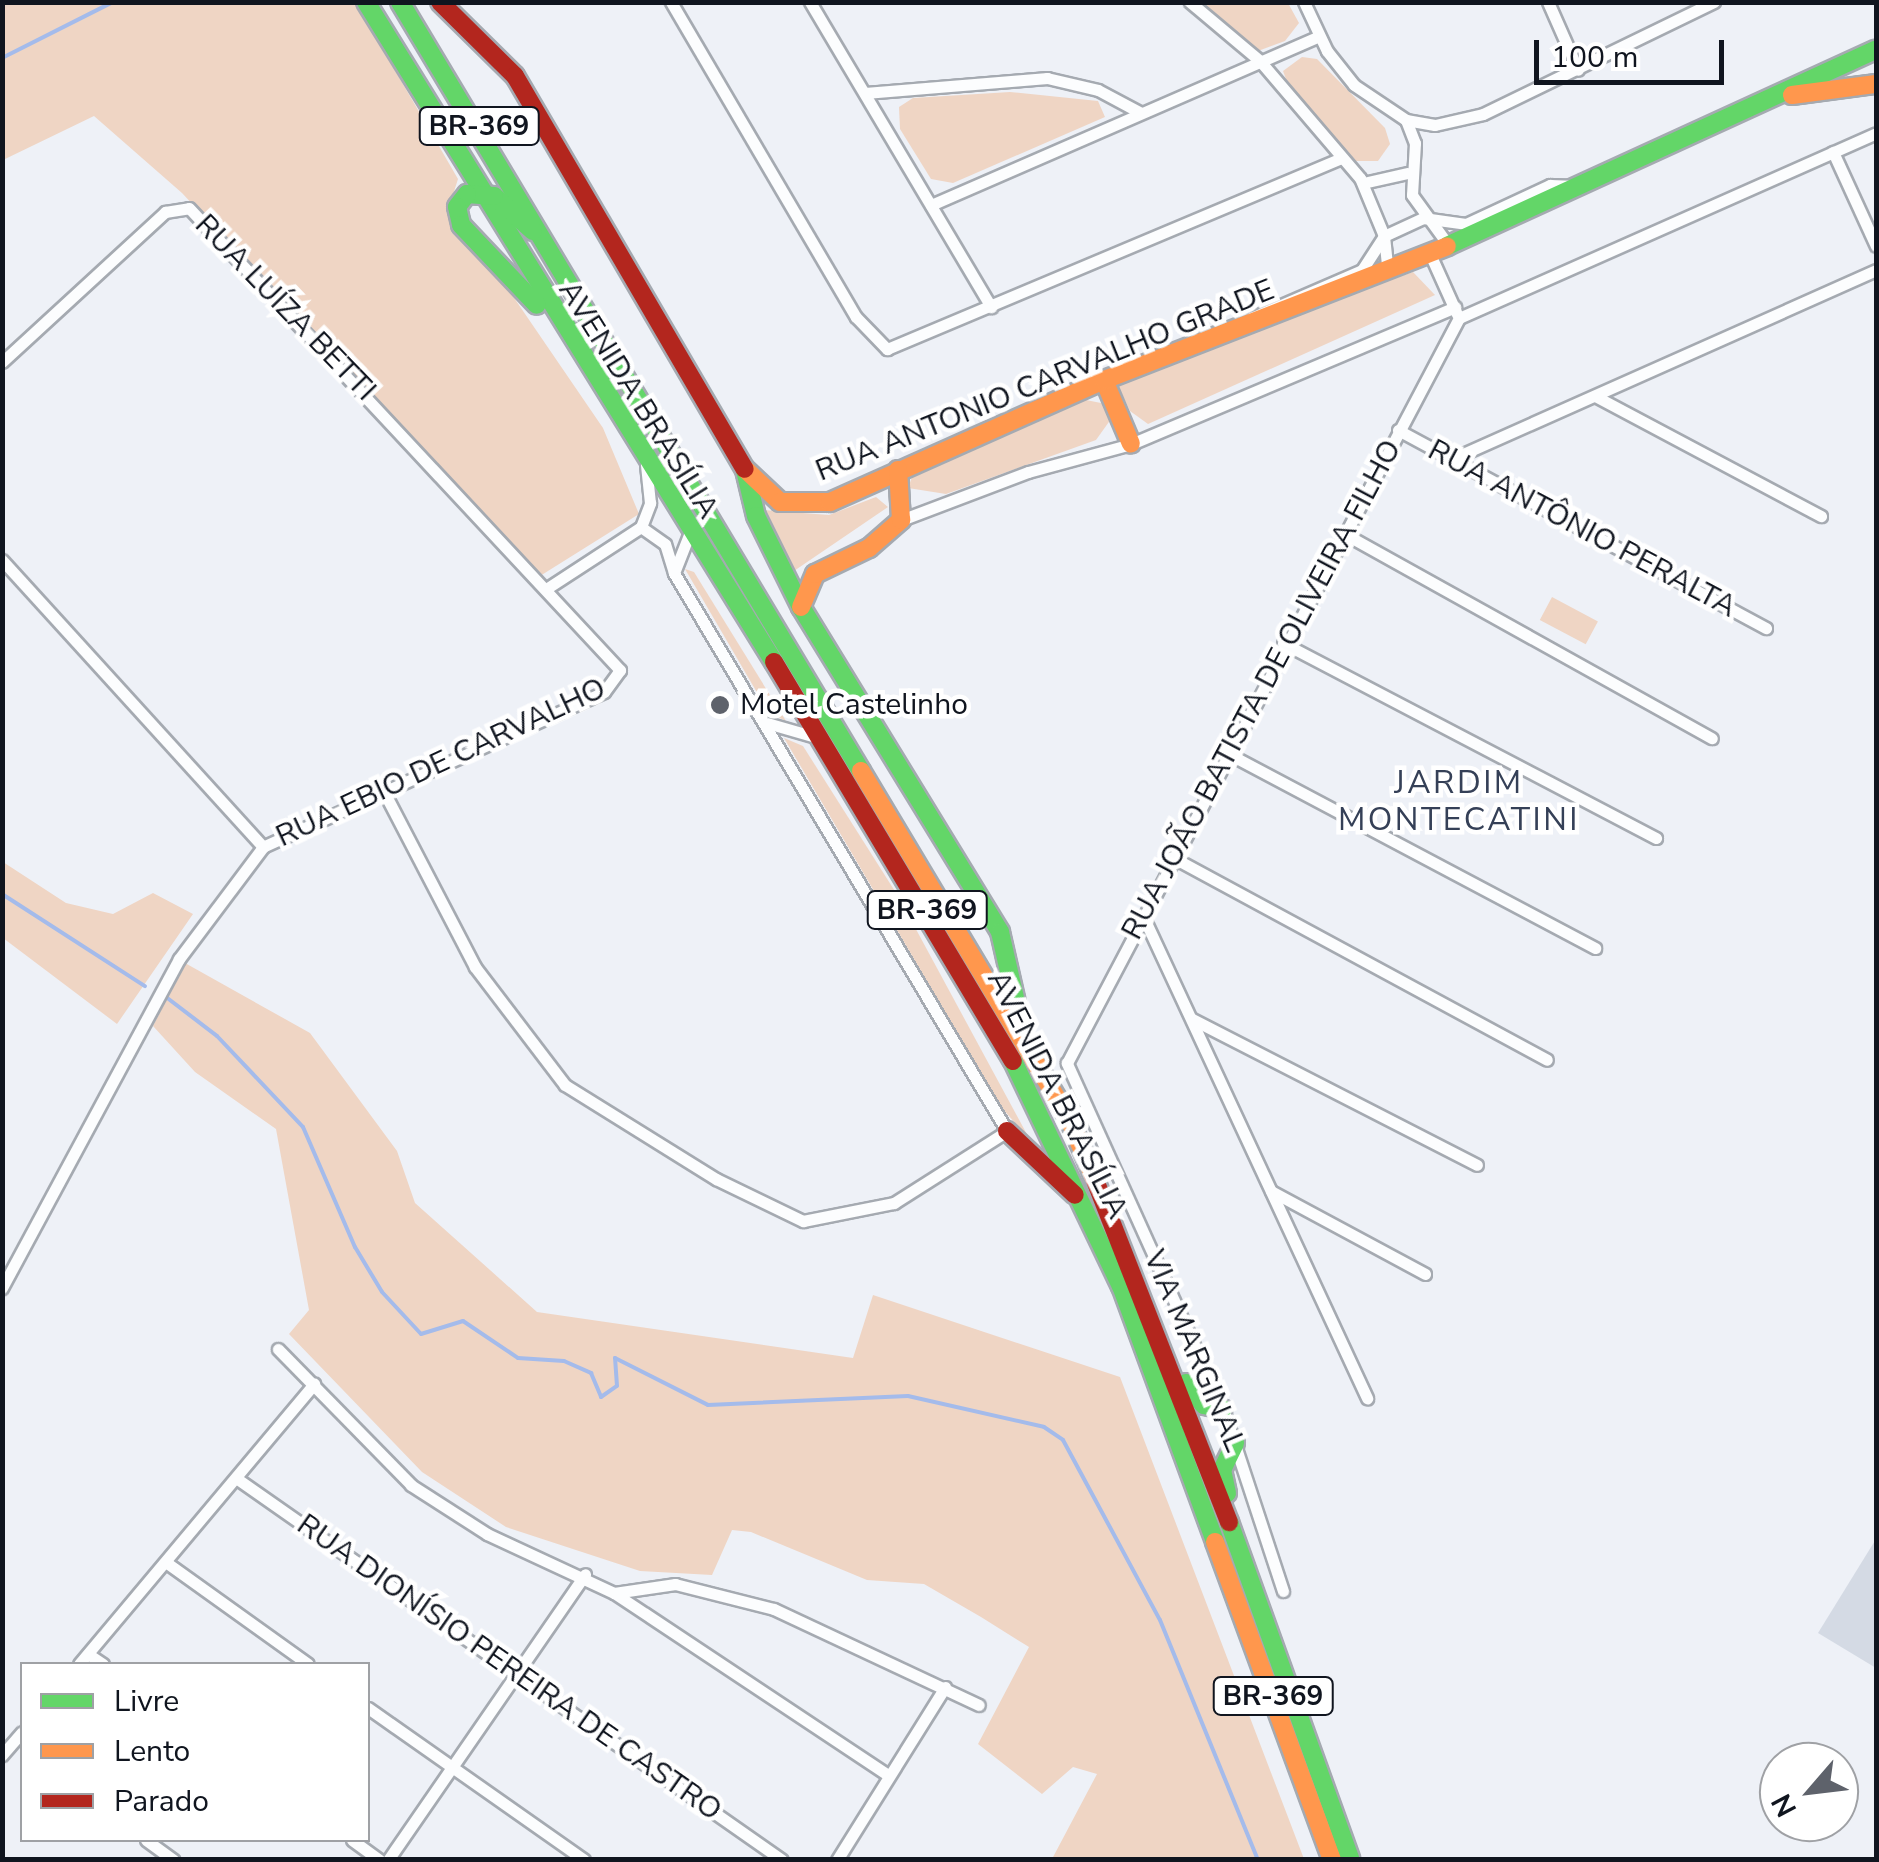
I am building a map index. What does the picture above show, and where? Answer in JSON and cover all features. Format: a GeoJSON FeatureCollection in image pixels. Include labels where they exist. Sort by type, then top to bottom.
{"type":"FeatureCollection","features":[{"type":"Feature","properties":{"kind":"main road","name":"AVENIDA BRASÍLIA"},"geometry":{"type":"LineString","coordinates":[[366,2],[688,535],[958,961],[1084,1204],[1332,1860]]}},
{"type":"Feature","properties":{"kind":"main road","name":"AVENIDA BRASÍLIA"},"geometry":{"type":"LineString","coordinates":[[400,2],[554,252],[1030,1047],[1069,1119],[1168,1353],[1351,1860]]}},
{"type":"Feature","properties":{"kind":"main road"},"geometry":{"type":"LineString","coordinates":[[440,2],[515,76],[745,469],[756,516],[801,606],[1000,932],[1030,1047]]}},
{"type":"Feature","properties":{"kind":"main road","name":"RUA ANTONIO CARVALHO GRADE"},"geometry":{"type":"LineString","coordinates":[[745,469],[765,493],[800,507],[898,470],[1104,380],[1388,272],[1876,50]]}},
{"type":"Feature","properties":{"kind":"main road"},"geometry":{"type":"LineString","coordinates":[[1772,98],[1876,84]]}},
{"type":"Feature","properties":{"kind":"main road"},"geometry":{"type":"LineString","coordinates":[[554,252],[506,204],[479,192],[459,202],[461,225],[587,370]]}},
{"type":"Feature","properties":{"kind":"main road"},"geometry":{"type":"LineString","coordinates":[[1104,380],[1131,444]]}},
{"type":"Feature","properties":{"kind":"main road"},"geometry":{"type":"LineString","coordinates":[[801,606],[815,574],[870,548],[900,520],[898,470]]}},
{"type":"Feature","properties":{"kind":"main road"},"geometry":{"type":"LineString","coordinates":[[1008,1131],[1084,1204]]}},
{"type":"Feature","properties":{"kind":"main road"},"geometry":{"type":"LineString","coordinates":[[1168,1353],[1194,1397],[1222,1408]]}},
{"type":"Feature","properties":{"kind":"main road"},"geometry":{"type":"LineString","coordinates":[[1235,1443],[1222,1470],[1238,1544]]}},
{"type":"Feature","properties":{"kind":"street"},"geometry":{"type":"LineString","coordinates":[[671,2],[875,344],[901,348],[1340,159]]}},
{"type":"Feature","properties":{"kind":"street"},"geometry":{"type":"LineString","coordinates":[[810,2],[990,307]]}},
{"type":"Feature","properties":{"kind":"street"},"geometry":{"type":"LineString","coordinates":[[1190,2],[1260,62],[1364,183],[1384,236],[1388,272]]}},
{"type":"Feature","properties":{"kind":"street"},"geometry":{"type":"LineString","coordinates":[[1304,2],[1318,36],[1354,84],[1406,120],[1415,143],[1408,173],[1422,218],[1448,246]]}},
{"type":"Feature","properties":{"kind":"street"},"geometry":{"type":"LineString","coordinates":[[1548,2],[1578,70]]}},
{"type":"Feature","properties":{"kind":"street"},"geometry":{"type":"LineString","coordinates":[[1406,120],[1466,119],[1578,70],[1714,2]]}},
{"type":"Feature","properties":{"kind":"street"},"geometry":{"type":"LineString","coordinates":[[931,205],[1318,36]]}},
{"type":"Feature","properties":{"kind":"street"},"geometry":{"type":"LineString","coordinates":[[864,93],[1047,78],[1098,90],[1139,112]]}},
{"type":"Feature","properties":{"kind":"street"},"geometry":{"type":"LineString","coordinates":[[900,520],[1028,472],[1131,444],[1457,313],[1876,133]]}},
{"type":"Feature","properties":{"kind":"street"},"geometry":{"type":"LineString","coordinates":[[1833,152],[1876,246]]}},
{"type":"Feature","properties":{"kind":"street"},"geometry":{"type":"LineString","coordinates":[[1364,183],[1408,173]]}},
{"type":"Feature","properties":{"kind":"street"},"geometry":{"type":"LineString","coordinates":[[1232,334],[1267,306],[1362,270],[1384,236],[1422,218],[1466,224],[1550,185],[1582,186]]}},
{"type":"Feature","properties":{"kind":"street","name":"RUA LUÍZA BETTI"},"geometry":{"type":"LineString","coordinates":[[2,362],[165,212],[189,208],[549,587]]}},
{"type":"Feature","properties":{"kind":"street"},"geometry":{"type":"LineString","coordinates":[[1430,254],[1457,313]]}},
{"type":"Feature","properties":{"kind":"street"},"geometry":{"type":"LineString","coordinates":[[1454,458],[1876,270]]}},
{"type":"Feature","properties":{"kind":"street","name":"RUA JOÃO BATISTA DE OLIVEIRA FILHO"},"geometry":{"type":"LineString","coordinates":[[1067,1062],[1225,752],[1457,313]]}},
{"type":"Feature","properties":{"kind":"street"},"geometry":{"type":"LineString","coordinates":[[1594,396],[1822,516]]}},
{"type":"Feature","properties":{"kind":"street","name":"RUA ANTÔNIO PERALTA"},"geometry":{"type":"LineString","coordinates":[[1398,430],[1766,628]]}},
{"type":"Feature","properties":{"kind":"street"},"geometry":{"type":"LineString","coordinates":[[549,587],[641,528],[650,503],[646,464]]}},
{"type":"Feature","properties":{"kind":"street"},"geometry":{"type":"LineString","coordinates":[[384,792],[475,967],[564,1085],[716,1180],[803,1221],[894,1202],[1008,1131],[674,573],[665,544],[641,528]]}},
{"type":"Feature","properties":{"kind":"street"},"geometry":{"type":"LineString","coordinates":[[1343,532],[1712,738]]}},
{"type":"Feature","properties":{"kind":"street"},"geometry":{"type":"LineString","coordinates":[[674,573],[688,535]]}},
{"type":"Feature","properties":{"kind":"street"},"geometry":{"type":"LineString","coordinates":[[2,560],[263,846],[179,959],[2,1288]]}},
{"type":"Feature","properties":{"kind":"street","name":"RUA EBIO DE CARVALHO"},"geometry":{"type":"LineString","coordinates":[[263,846],[614,686],[616,659],[549,587]]}},
{"type":"Feature","properties":{"kind":"street"},"geometry":{"type":"LineString","coordinates":[[1284,643],[1656,838]]}},
{"type":"Feature","properties":{"kind":"street"},"geometry":{"type":"LineString","coordinates":[[767,723],[819,738]]}},
{"type":"Feature","properties":{"kind":"street"},"geometry":{"type":"LineString","coordinates":[[1225,752],[1595,948]]}},
{"type":"Feature","properties":{"kind":"street"},"geometry":{"type":"LineString","coordinates":[[1172,857],[1546,1060]]}},
{"type":"Feature","properties":{"kind":"street"},"geometry":{"type":"LineString","coordinates":[[1144,916],[1366,1398]]}},
{"type":"Feature","properties":{"kind":"street"},"geometry":{"type":"LineString","coordinates":[[1190,1018],[1478,1164]]}},
{"type":"Feature","properties":{"kind":"street","name":"VIA MARGINAL"},"geometry":{"type":"LineString","coordinates":[[1067,1062],[1222,1408],[1283,1590]]}},
{"type":"Feature","properties":{"kind":"street"},"geometry":{"type":"LineString","coordinates":[[1271,1191],[1426,1274]]}},
{"type":"Feature","properties":{"kind":"street"},"geometry":{"type":"LineString","coordinates":[[278,1349],[436,1504],[585,1574],[889,1776]]}},
{"type":"Feature","properties":{"kind":"street"},"geometry":{"type":"LineString","coordinates":[[83,1659],[314,1384]]}},
{"type":"Feature","properties":{"kind":"street","name":"RUA DIONÍSIO PEREIRA DE CASTRO"},"geometry":{"type":"LineString","coordinates":[[236,1478],[782,1860]]}},
{"type":"Feature","properties":{"kind":"street"},"geometry":{"type":"LineString","coordinates":[[167,1563],[305,1662]]}},
{"type":"Feature","properties":{"kind":"street"},"geometry":{"type":"LineString","coordinates":[[355,1842],[384,1860],[585,1574]]}},
{"type":"Feature","properties":{"kind":"street"},"geometry":{"type":"LineString","coordinates":[[614,1593],[675,1584],[752,1602],[980,1705]]}},
{"type":"Feature","properties":{"kind":"street"},"geometry":{"type":"LineString","coordinates":[[837,1860],[945,1687]]}},
{"type":"Feature","properties":{"kind":"street"},"geometry":{"type":"LineString","coordinates":[[370,1709],[584,1860]]}},
{"type":"Feature","properties":{"kind":"street"},"geometry":{"type":"LineString","coordinates":[[2,1756],[18,1746]]}},
{"type":"Feature","properties":{"kind":"street"},"geometry":{"type":"LineString","coordinates":[[149,1842],[174,1860]]}},
{"type":"Feature","properties":{"kind":"shaded area"},"geometry":{"type":"Polygon","coordinates":[[[3,3],[356,3],[458,179],[450,204],[603,428],[639,514],[540,576],[182,193],[94,116],[3,160],[3,3]]]}},
{"type":"Feature","properties":{"kind":"shaded area"},"geometry":{"type":"Polygon","coordinates":[[[1200,3],[1288,3],[1299,23],[1285,41],[1258,51],[1200,3]]]}},
{"type":"Feature","properties":{"kind":"shaded area"},"geometry":{"type":"Polygon","coordinates":[[[1302,57],[1317,59],[1385,128],[1390,144],[1378,161],[1353,161],[1289,87],[1283,71],[1302,57]]]}},
{"type":"Feature","properties":{"kind":"shaded area"},"geometry":{"type":"Polygon","coordinates":[[[1010,92],[1098,101],[1105,117],[953,183],[931,179],[900,129],[899,107],[913,98],[1010,92]]]}},
{"type":"Feature","properties":{"kind":"shaded area"},"geometry":{"type":"Polygon","coordinates":[[[1413,272],[1435,295],[1148,424],[1130,411],[1118,386],[1232,334],[1413,272]]]}},
{"type":"Feature","properties":{"kind":"shaded area"},"geometry":{"type":"Polygon","coordinates":[[[1081,399],[1106,404],[1111,419],[1096,440],[946,494],[908,488],[912,477],[964,447],[1081,399]]]}},
{"type":"Feature","properties":{"kind":"shaded area"},"geometry":{"type":"Polygon","coordinates":[[[876,497],[888,507],[791,573],[763,510],[829,515],[876,497]]]}},
{"type":"Feature","properties":{"kind":"shaded area"},"geometry":{"type":"Polygon","coordinates":[[[685,569],[694,572],[786,721],[769,713],[685,569]]]}},
{"type":"Feature","properties":{"kind":"shaded area"},"geometry":{"type":"Polygon","coordinates":[[[1552,597],[1598,621],[1586,644],[1540,620],[1552,597]]]}},
{"type":"Feature","properties":{"kind":"shaded area"},"geometry":{"type":"Polygon","coordinates":[[[784,738],[803,746],[898,896],[1030,1140],[1001,1107],[784,738]]]}},
{"type":"Feature","properties":{"kind":"shaded area"},"geometry":{"type":"Polygon","coordinates":[[[3,862],[66,903],[113,914],[153,893],[193,914],[117,1024],[3,938],[3,862]]]}},
{"type":"Feature","properties":{"kind":"shaded area"},"geometry":{"type":"Polygon","coordinates":[[[185,963],[310,1033],[397,1151],[415,1203],[537,1312],[853,1358],[873,1295],[1120,1377],[1304,1859],[1052,1859],[1097,1774],[1073,1767],[1042,1794],[978,1744],[1029,1647],[981,1617],[924,1584],[867,1580],[751,1532],[732,1530],[712,1575],[640,1571],[506,1527],[422,1472],[289,1334],[309,1310],[276,1129],[195,1072],[153,1026],[185,963]]]}},
{"type":"Feature","properties":{"kind":"building"},"geometry":{"type":"Polygon","coordinates":[[[1876,1539],[1876,1668],[1818,1633],[1876,1539]]]}},
{"type":"Feature","properties":{"kind":"waterway"},"geometry":{"type":"LineString","coordinates":[[2,58],[113,2]]}},
{"type":"Feature","properties":{"kind":"waterway"},"geometry":{"type":"LineString","coordinates":[[2,894],[145,986]]}},
{"type":"Feature","properties":{"kind":"waterway"},"geometry":{"type":"LineString","coordinates":[[166,997],[217,1036],[303,1127],[355,1247],[382,1292],[421,1334],[463,1321],[518,1358],[564,1361],[591,1373],[601,1397],[617,1386],[615,1358],[708,1405],[908,1396],[1044,1427],[1063,1440],[1160,1620],[1258,1860]]}},
{"type":"Feature","properties":{"kind":"traffic: fast"},"geometry":{"type":"LineString","coordinates":[[366,2],[774,662]]}},
{"type":"Feature","properties":{"kind":"traffic: fast"},"geometry":{"type":"LineString","coordinates":[[400,2],[861,771]]}},
{"type":"Feature","properties":{"kind":"traffic: fast"},"geometry":{"type":"LineString","coordinates":[[1447,246],[1876,50]]}},
{"type":"Feature","properties":{"kind":"traffic: fast"},"geometry":{"type":"LineString","coordinates":[[533,231],[494,196],[467,194],[457,207],[461,225],[537,305]]}},
{"type":"Feature","properties":{"kind":"traffic: fast"},"geometry":{"type":"LineString","coordinates":[[745,470],[756,516],[801,607],[1000,932]]}},
{"type":"Feature","properties":{"kind":"traffic: fast"},"geometry":{"type":"LineString","coordinates":[[1000,932],[1017,1007]]}},
{"type":"Feature","properties":{"kind":"traffic: fast"},"geometry":{"type":"LineString","coordinates":[[1013,1061],[1121,1286],[1215,1542]]}},
{"type":"Feature","properties":{"kind":"traffic: fast"},"geometry":{"type":"LineString","coordinates":[[1186,1383],[1204,1405],[1223,1409]]}},
{"type":"Feature","properties":{"kind":"traffic: fast"},"geometry":{"type":"LineString","coordinates":[[1227,1493],[1222,1470],[1235,1443]]}},
{"type":"Feature","properties":{"kind":"traffic: fast"},"geometry":{"type":"LineString","coordinates":[[1229,1522],[1351,1860]]}},
{"type":"Feature","properties":{"kind":"traffic: slow"},"geometry":{"type":"LineString","coordinates":[[1792,95],[1876,84]]}},
{"type":"Feature","properties":{"kind":"traffic: slow"},"geometry":{"type":"LineString","coordinates":[[745,469],[780,502],[830,502],[1104,380],[1447,246]]}},
{"type":"Feature","properties":{"kind":"traffic: slow"},"geometry":{"type":"LineString","coordinates":[[1104,380],[1131,444]]}},
{"type":"Feature","properties":{"kind":"traffic: slow"},"geometry":{"type":"LineString","coordinates":[[801,607],[815,574],[869,548],[901,520],[898,470]]}},
{"type":"Feature","properties":{"kind":"traffic: slow"},"geometry":{"type":"LineString","coordinates":[[861,771],[1069,1119],[1093,1175]]}},
{"type":"Feature","properties":{"kind":"traffic: slow"},"geometry":{"type":"LineString","coordinates":[[1215,1542],[1332,1860]]}},
{"type":"Feature","properties":{"kind":"traffic: jam"},"geometry":{"type":"LineString","coordinates":[[440,2],[515,76],[745,469]]}},
{"type":"Feature","properties":{"kind":"traffic: jam"},"geometry":{"type":"LineString","coordinates":[[774,662],[1013,1061]]}},
{"type":"Feature","properties":{"kind":"traffic: jam"},"geometry":{"type":"LineString","coordinates":[[1007,1131],[1075,1195]]}},
{"type":"Feature","properties":{"kind":"traffic: jam"},"geometry":{"type":"LineString","coordinates":[[1093,1175],[1229,1522]]}},
{"type":"Feature","properties":{"kind":"place","name":"Motel Castelinho"},"geometry":{"type":"Point","coordinates":[720,705]}},
{"type":"Feature","properties":{"kind":"district","name":"JARDIM MONTECATINI"},"geometry":{"type":"Point","coordinates":[1459,802]}}]}
